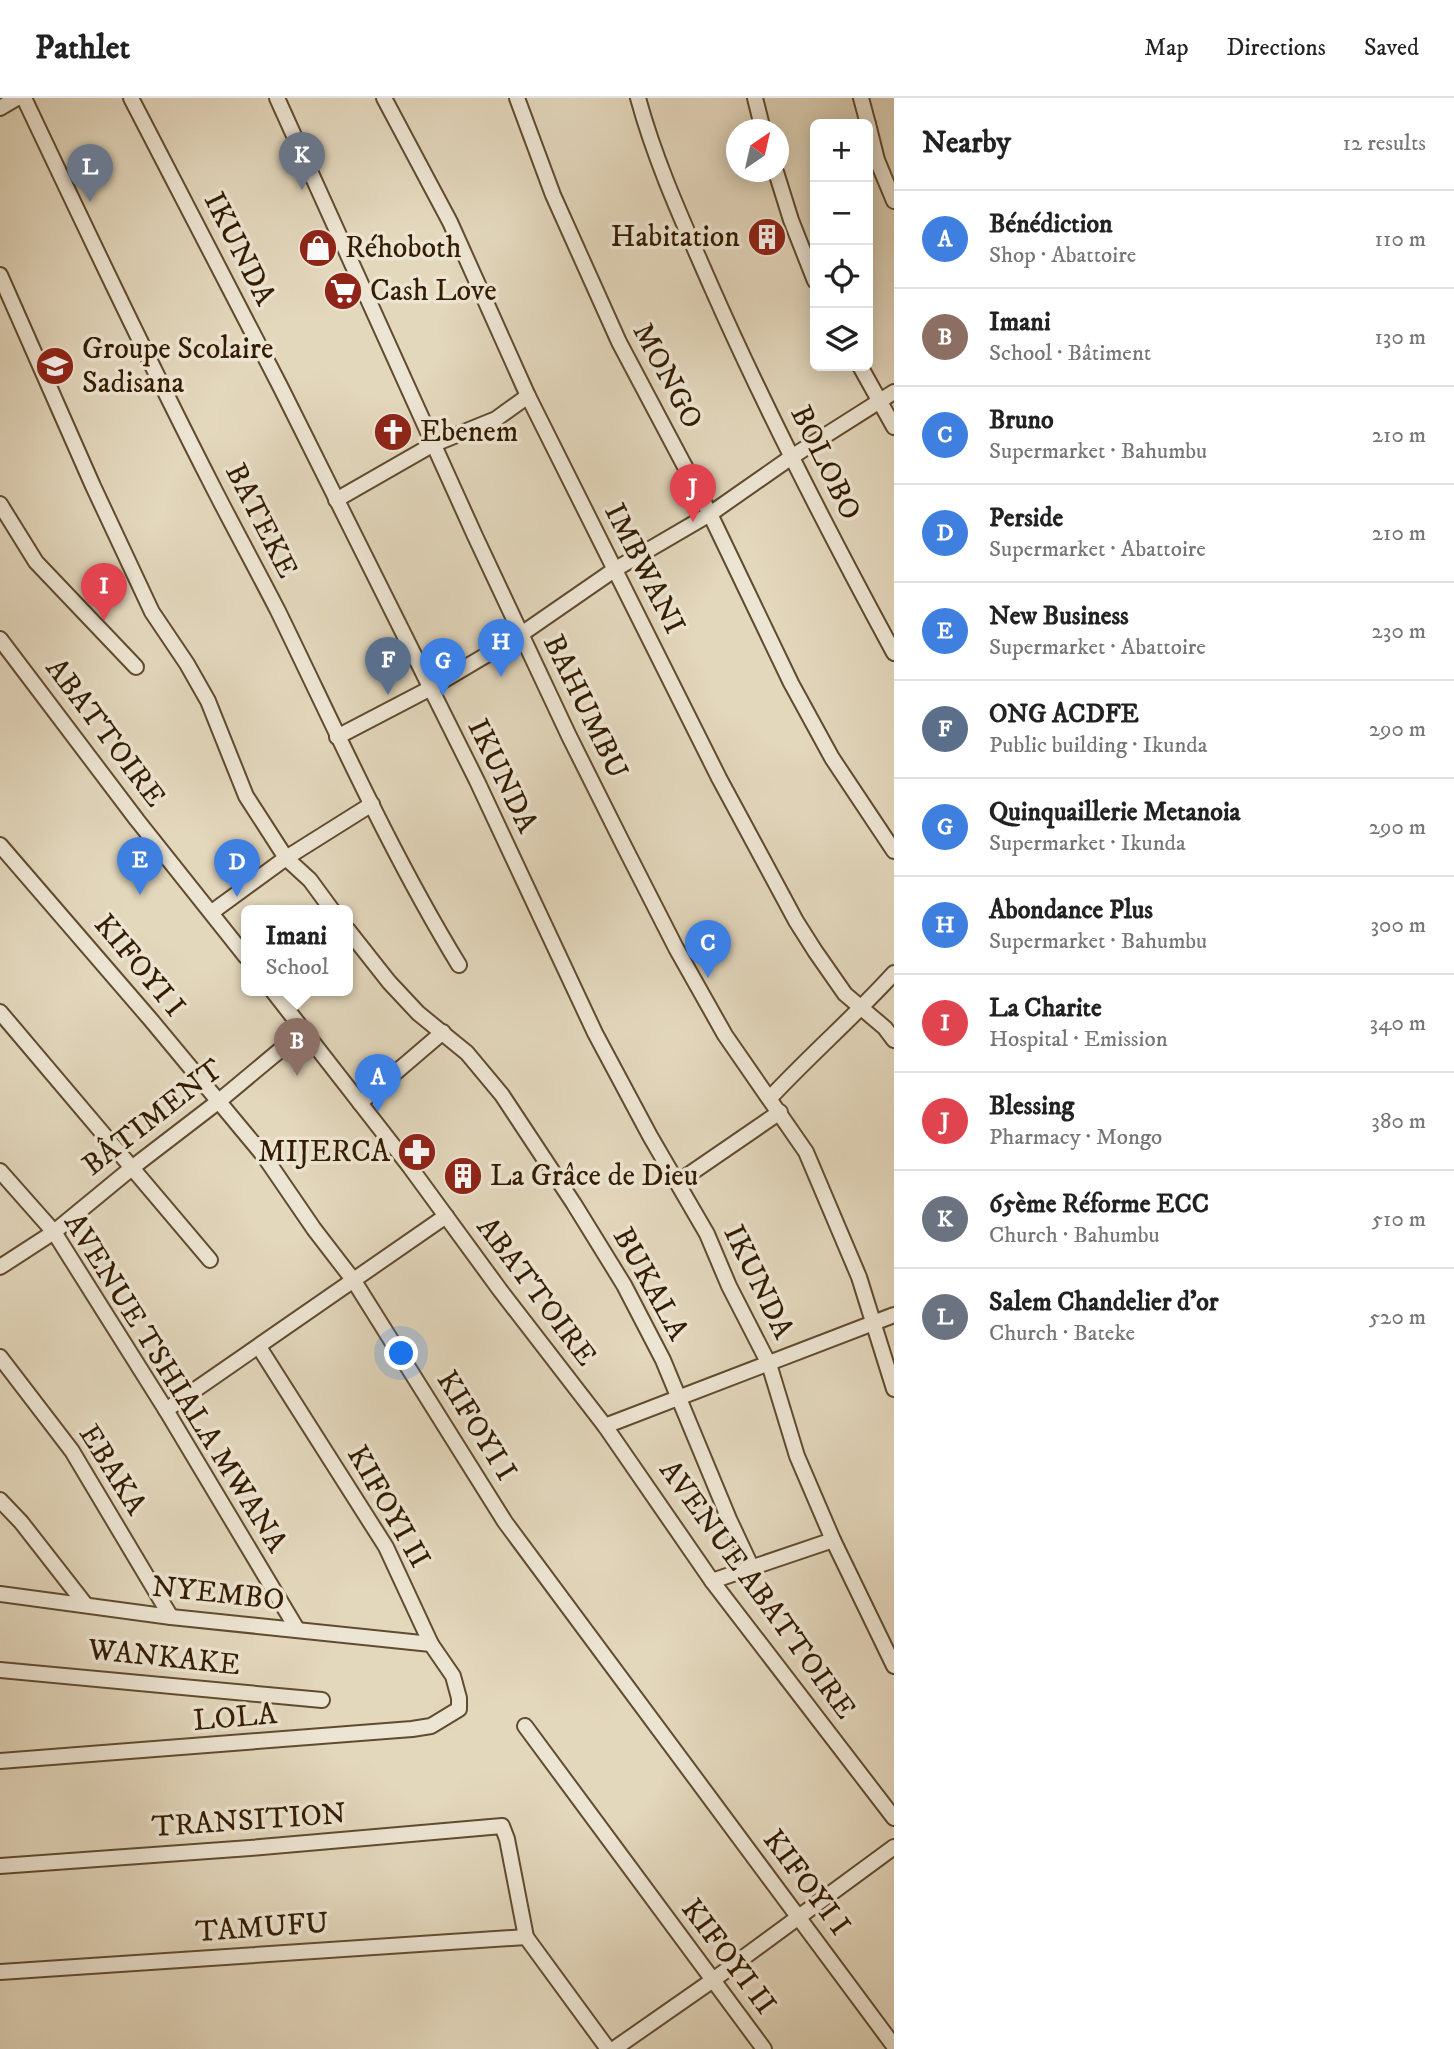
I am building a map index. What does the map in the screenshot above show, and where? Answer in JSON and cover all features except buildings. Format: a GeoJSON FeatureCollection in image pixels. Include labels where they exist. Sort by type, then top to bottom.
{"type":"FeatureCollection","features":[{"type":"Feature","properties":{"kind":"street"},"geometry":{"type":"LineString","coordinates":[[0,108],[17,98]]}},
{"type":"Feature","properties":{"kind":"street","name":"BATEKE"},"geometry":{"type":"LineString","coordinates":[[24,98],[214,490],[277,609],[337,737],[426,911],[459,965]]}},
{"type":"Feature","properties":{"kind":"street","name":"IKUNDA"},"geometry":{"type":"LineString","coordinates":[[131,98],[483,793],[595,1033],[707,1234],[729,1286],[769,1364],[797,1456],[833,1540],[894,1666]]}},
{"type":"Feature","properties":{"kind":"street","name":"BAHUMBU"},"geometry":{"type":"LineString","coordinates":[[277,98],[520,635],[676,948],[724,1035],[806,1152],[840,1228],[874,1321],[894,1389]]}},
{"type":"Feature","properties":{"kind":"street","name":"IMBWANI"},"geometry":{"type":"LineString","coordinates":[[384,98],[450,222],[528,396],[614,570],[719,778],[796,921],[845,994],[885,1028],[894,1040]]}},
{"type":"Feature","properties":{"kind":"street","name":"MONGO"},"geometry":{"type":"LineString","coordinates":[[517,98],[552,195],[619,342],[710,514],[792,683],[832,758],[894,851]]}},
{"type":"Feature","properties":{"kind":"street","name":"BOLOBO"},"geometry":{"type":"LineString","coordinates":[[638,98],[655,156],[738,348],[822,517],[894,653]]}},
{"type":"Feature","properties":{"kind":"street"},"geometry":{"type":"LineString","coordinates":[[755,98],[760,119]]}},
{"type":"Feature","properties":{"kind":"street"},"geometry":{"type":"LineString","coordinates":[[861,98],[867,119]]}},
{"type":"Feature","properties":{"kind":"street"},"geometry":{"type":"LineString","coordinates":[[873,144],[894,201]]}},
{"type":"Feature","properties":{"kind":"street"},"geometry":{"type":"LineString","coordinates":[[779,182],[810,268]]}},
{"type":"Feature","properties":{"kind":"street"},"geometry":{"type":"LineString","coordinates":[[0,275],[152,612],[208,701],[246,796],[286,858],[310,880],[328,905]]}},
{"type":"Feature","properties":{"kind":"street"},"geometry":{"type":"LineString","coordinates":[[863,371],[894,427]]}},
{"type":"Feature","properties":{"kind":"street"},"geometry":{"type":"LineString","coordinates":[[337,737],[429,689],[520,635],[614,570],[710,514],[793,456],[894,392]]}},
{"type":"Feature","properties":{"kind":"street"},"geometry":{"type":"LineString","coordinates":[[336,500],[432,445],[496,419],[528,396]]}},
{"type":"Feature","properties":{"kind":"street"},"geometry":{"type":"LineString","coordinates":[[0,504],[36,562],[136,667]]}},
{"type":"Feature","properties":{"kind":"street","name":"ABATTOIRE"},"geometry":{"type":"LineString","coordinates":[[0,639],[137,820],[241,950]]}},
{"type":"Feature","properties":{"kind":"street"},"geometry":{"type":"LineString","coordinates":[[212,912],[286,858],[372,804]]}},
{"type":"Feature","properties":{"kind":"street","name":"KIFOYI I"},"geometry":{"type":"LineString","coordinates":[[0,845],[264,1156],[354,1281],[505,1521],[894,2046]]}},
{"type":"Feature","properties":{"kind":"street","name":"BUKALA"},"geometry":{"type":"LineString","coordinates":[[353,936],[418,1013],[467,1053],[502,1095],[574,1204],[624,1285],[663,1360],[751,1566]]}},
{"type":"Feature","properties":{"kind":"street"},"geometry":{"type":"LineString","coordinates":[[770,1098],[894,973]]}},
{"type":"Feature","properties":{"kind":"street","name":"ABATTOIRE"},"geometry":{"type":"LineString","coordinates":[[277,996],[605,1426]]}},
{"type":"Feature","properties":{"kind":"street"},"geometry":{"type":"LineString","coordinates":[[0,1012],[209,1259]]}},
{"type":"Feature","properties":{"kind":"street","name":"BÂTIMENT"},"geometry":{"type":"LineString","coordinates":[[0,1267],[54,1232],[303,1031]]}},
{"type":"Feature","properties":{"kind":"street"},"geometry":{"type":"LineString","coordinates":[[360,1103],[443,1032]]}},
{"type":"Feature","properties":{"kind":"street"},"geometry":{"type":"LineString","coordinates":[[678,1182],[780,1112]]}},
{"type":"Feature","properties":{"kind":"street","name":"AVENUE TSHIALA MWANA"},"geometry":{"type":"LineString","coordinates":[[0,1171],[54,1232],[166,1410],[297,1629]]}},
{"type":"Feature","properties":{"kind":"street"},"geometry":{"type":"LineString","coordinates":[[166,1410],[446,1216]]}},
{"type":"Feature","properties":{"kind":"street"},"geometry":{"type":"LineString","coordinates":[[605,1426],[894,1315]]}},
{"type":"Feature","properties":{"kind":"street","name":"KIFOYI II"},"geometry":{"type":"LineString","coordinates":[[259,1347],[386,1547],[431,1644],[453,1676],[459,1698]]}},
{"type":"Feature","properties":{"kind":"street","name":"EBAKA"},"geometry":{"type":"LineString","coordinates":[[0,1357],[72,1451],[171,1617]]}},
{"type":"Feature","properties":{"kind":"street","name":"AVENUE ABATTOIRE"},"geometry":{"type":"LineString","coordinates":[[605,1426],[712,1581],[894,1818]]}},
{"type":"Feature","properties":{"kind":"street"},"geometry":{"type":"LineString","coordinates":[[0,1500],[21,1522],[85,1604]]}},
{"type":"Feature","properties":{"kind":"street"},"geometry":{"type":"LineString","coordinates":[[712,1581],[833,1540]]}},
{"type":"Feature","properties":{"kind":"street","name":"NYEMBO"},"geometry":{"type":"LineString","coordinates":[[0,1594],[171,1617],[431,1644]]}},
{"type":"Feature","properties":{"kind":"street","name":"WANKAKE"},"geometry":{"type":"LineString","coordinates":[[0,1670],[322,1700]]}},
{"type":"Feature","properties":{"kind":"street","name":"LOLA"},"geometry":{"type":"LineString","coordinates":[[0,1761],[412,1729],[431,1726],[459,1709],[459,1698]]}},
{"type":"Feature","properties":{"kind":"street","name":"KIFOYI II"},"geometry":{"type":"LineString","coordinates":[[525,1726],[764,2049]]}},
{"type":"Feature","properties":{"kind":"street","name":"TRANSITION"},"geometry":{"type":"LineString","coordinates":[[0,1866],[502,1826],[507,1839],[526,1937]]}},
{"type":"Feature","properties":{"kind":"street"},"geometry":{"type":"LineString","coordinates":[[614,2049],[894,1847]]}},
{"type":"Feature","properties":{"kind":"street"},"geometry":{"type":"LineString","coordinates":[[526,1937],[608,2049]]}},
{"type":"Feature","properties":{"kind":"street","name":"TAMUFU"},"geometry":{"type":"LineString","coordinates":[[0,1972],[526,1937]]}},
{"type":"Feature","properties":{"kind":"place","name":"65ème Réforme ECC"},"geometry":{"type":"Point","coordinates":[302,190]}},
{"type":"Feature","properties":{"kind":"place","name":"Salem Chandelier d'or"},"geometry":{"type":"Point","coordinates":[90,202]}},
{"type":"Feature","properties":{"kind":"place","name":"Habitation"},"geometry":{"type":"Point","coordinates":[767,237]}},
{"type":"Feature","properties":{"kind":"place","name":"Réhoboth"},"geometry":{"type":"Point","coordinates":[318,248]}},
{"type":"Feature","properties":{"kind":"place","name":"Cash Love"},"geometry":{"type":"Point","coordinates":[343,291]}},
{"type":"Feature","properties":{"kind":"place","name":"Groupe Scolaire Sadisana"},"geometry":{"type":"Point","coordinates":[55,366]}},
{"type":"Feature","properties":{"kind":"place","name":"Ebenem"},"geometry":{"type":"Point","coordinates":[393,432]}},
{"type":"Feature","properties":{"kind":"place","name":"Blessing"},"geometry":{"type":"Point","coordinates":[693,522]}},
{"type":"Feature","properties":{"kind":"place","name":"La Charite"},"geometry":{"type":"Point","coordinates":[104,621]}},
{"type":"Feature","properties":{"kind":"place","name":"Abondance Plus"},"geometry":{"type":"Point","coordinates":[501,677]}},
{"type":"Feature","properties":{"kind":"place","name":"ONG ACDFE"},"geometry":{"type":"Point","coordinates":[388,695]}},
{"type":"Feature","properties":{"kind":"place","name":"Quinquaillerie Metanoia"},"geometry":{"type":"Point","coordinates":[443,696]}},
{"type":"Feature","properties":{"kind":"place","name":"New Business"},"geometry":{"type":"Point","coordinates":[140,895]}},
{"type":"Feature","properties":{"kind":"place","name":"Perside"},"geometry":{"type":"Point","coordinates":[237,897]}},
{"type":"Feature","properties":{"kind":"place","name":"Bruno"},"geometry":{"type":"Point","coordinates":[708,978]}},
{"type":"Feature","properties":{"kind":"place","name":"Imani"},"geometry":{"type":"Point","coordinates":[297,1076]}},
{"type":"Feature","properties":{"kind":"place","name":"Bénédiction"},"geometry":{"type":"Point","coordinates":[378,1112]}},
{"type":"Feature","properties":{"kind":"place","name":"MIJERCA"},"geometry":{"type":"Point","coordinates":[417,1152]}},
{"type":"Feature","properties":{"kind":"place","name":"La Grâce de Dieu"},"geometry":{"type":"Point","coordinates":[463,1176]}}]}
